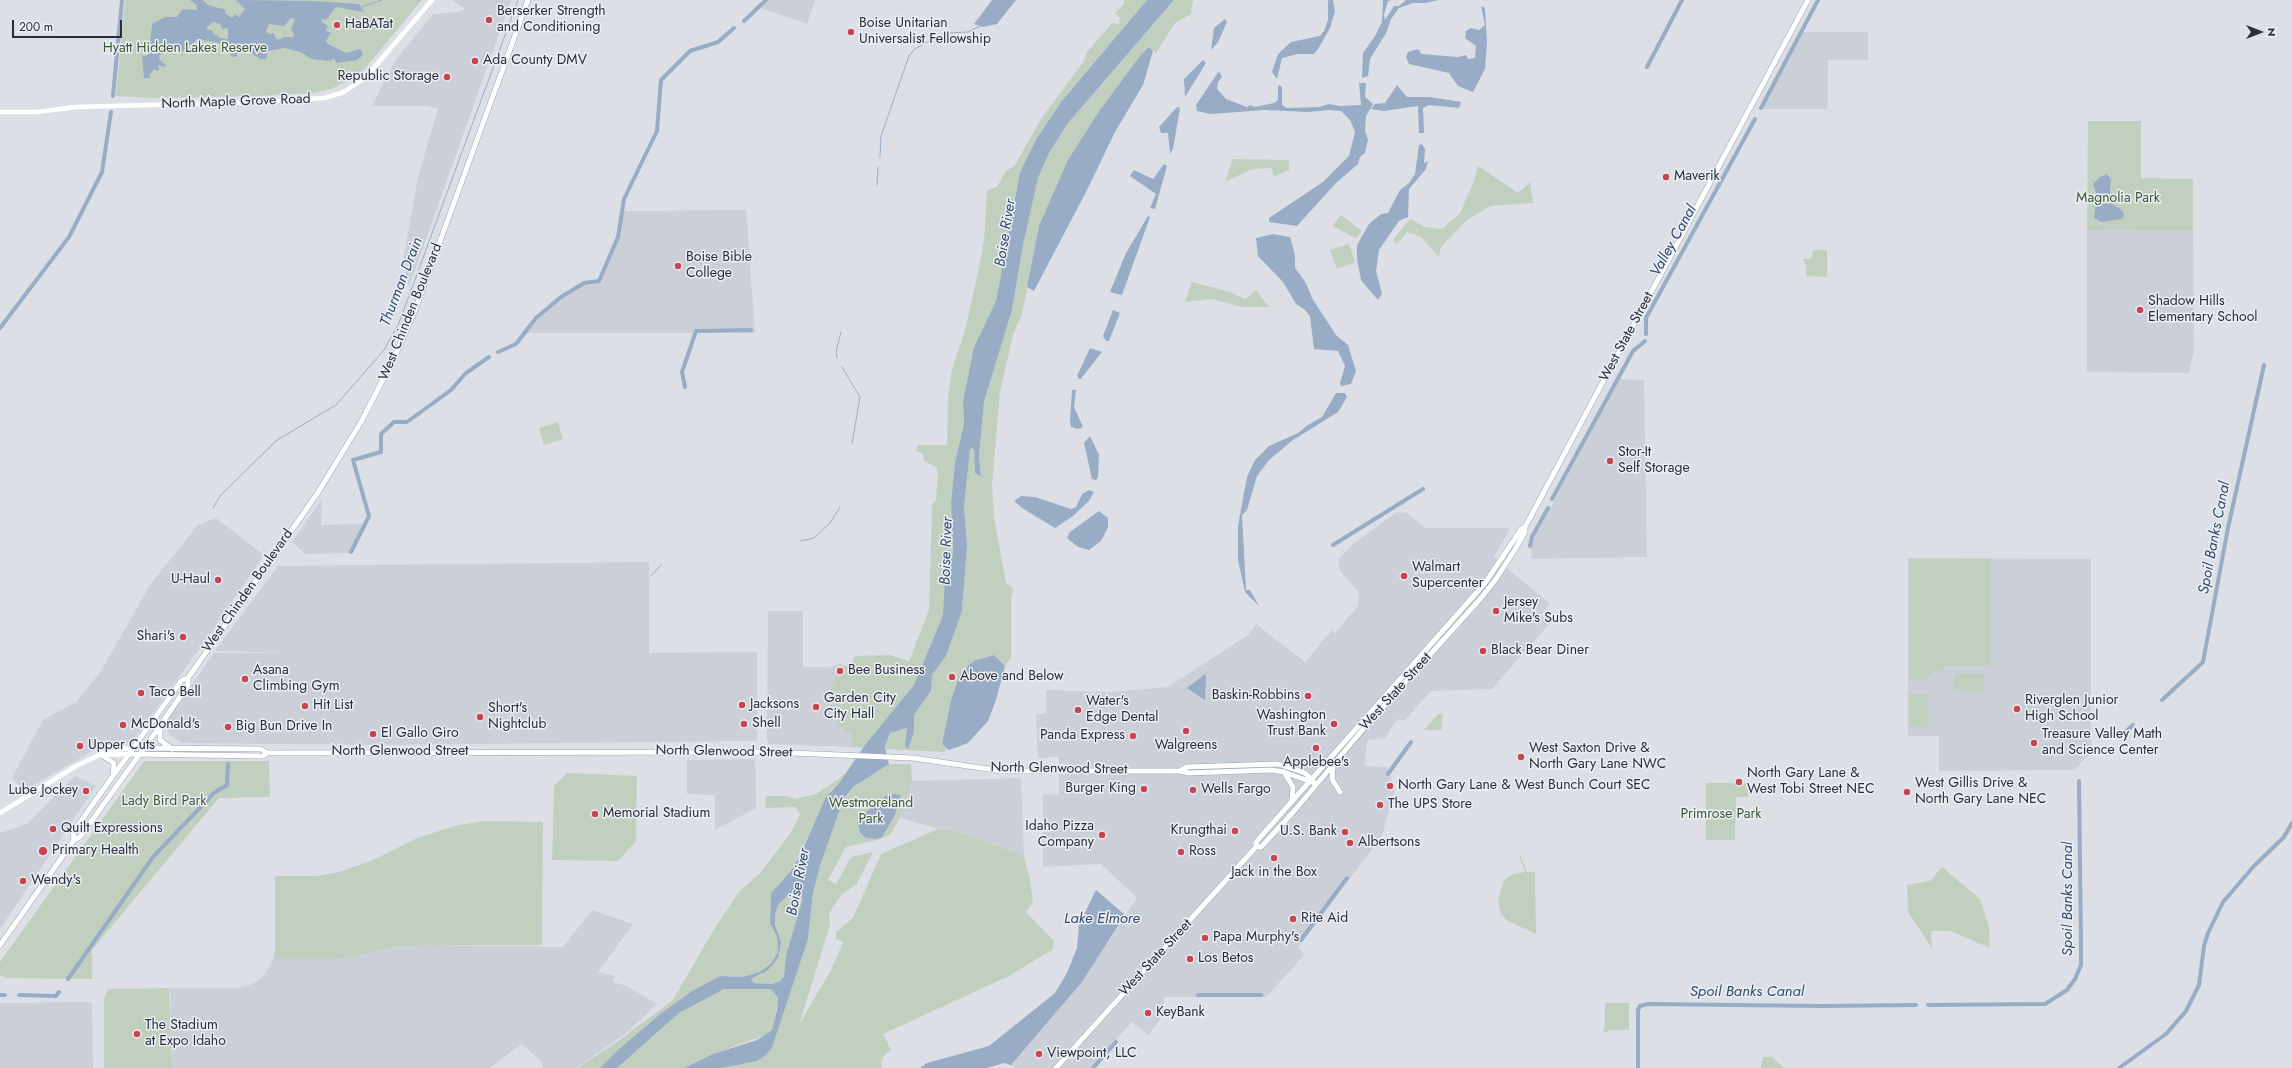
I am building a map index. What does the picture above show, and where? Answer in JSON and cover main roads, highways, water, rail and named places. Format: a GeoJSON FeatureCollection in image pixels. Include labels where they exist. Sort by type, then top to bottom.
{"type":"FeatureCollection","features":[{"type":"Feature","properties":{"kind":"main road","name":"North Maple Grove Road"},"geometry":{"type":"LineString","coordinates":[[0,112],[37,112],[76,107],[258,102],[325,98],[344,92],[366,77],[432,0]]}},
{"type":"Feature","properties":{"kind":"main road","name":"West Chinden Boulevard"},"geometry":{"type":"LineString","coordinates":[[0,945],[74,840],[80,837],[160,726],[188,685],[188,678],[317,494],[354,434],[377,392],[414,310],[528,0]]}},
{"type":"Feature","properties":{"kind":"main road","name":"West State Street"},"geometry":{"type":"LineString","coordinates":[[1256,847],[1261,847],[1481,598],[1514,551],[1525,532],[1525,527],[1808,0]]}},
{"type":"Feature","properties":{"kind":"main road","name":"West State Street"},"geometry":{"type":"LineString","coordinates":[[1056,1068],[1256,847],[1256,842],[1485,583],[1522,528],[1525,527]]}},
{"type":"Feature","properties":{"kind":"main road","name":"West Chinden Boulevard"},"geometry":{"type":"LineString","coordinates":[[74,840],[73,833],[182,680],[188,678]]}},
{"type":"Feature","properties":{"kind":"main road"},"geometry":{"type":"LineString","coordinates":[[160,726],[160,740],[173,749]]}},
{"type":"Feature","properties":{"kind":"main road","name":"North Glenwood Street"},"geometry":{"type":"LineString","coordinates":[[101,755],[101,751],[108,749],[134,748],[261,749],[267,753]]}},
{"type":"Feature","properties":{"kind":"main road","name":"North Glenwood Street"},"geometry":{"type":"LineString","coordinates":[[0,813],[76,766],[101,755],[130,754],[263,756],[267,753],[722,752],[855,755],[913,758],[1002,771],[1180,771],[1188,773],[1284,772],[1310,780],[1317,784]]}},
{"type":"Feature","properties":{"kind":"main road"},"geometry":{"type":"LineString","coordinates":[[101,755],[114,762],[112,780]]}},
{"type":"Feature","properties":{"kind":"main road","name":"North Glenwood Street"},"geometry":{"type":"LineString","coordinates":[[1180,771],[1187,767],[1278,764],[1305,773],[1310,780]]}},
{"type":"Feature","properties":{"kind":"main road"},"geometry":{"type":"LineString","coordinates":[[1333,764],[1332,779],[1340,792]]}},
{"type":"Feature","properties":{"kind":"main road"},"geometry":{"type":"LineString","coordinates":[[1284,772],[1293,786],[1292,802]]}},
{"type":"Feature","properties":{"kind":"water"},"geometry":{"type":"Polygon","coordinates":[[[190,0],[203,0],[208,5],[226,10],[225,13],[232,18],[235,14],[239,17],[245,9],[236,0],[313,1],[359,4],[364,12],[336,7],[326,20],[322,19],[322,22],[329,27],[326,28],[327,32],[331,32],[326,41],[328,44],[346,53],[361,49],[363,55],[357,60],[337,63],[334,59],[329,61],[312,59],[300,52],[285,48],[268,51],[266,59],[261,59],[231,43],[237,53],[237,56],[234,57],[231,56],[224,44],[198,39],[183,51],[180,51],[181,47],[179,47],[160,55],[159,59],[166,65],[165,67],[158,65],[159,71],[154,69],[150,74],[150,78],[144,78],[142,56],[149,54],[152,24],[165,17],[177,17],[183,9],[197,10],[197,5],[190,0]],[[291,18],[284,26],[269,24],[266,32],[270,34],[274,33],[278,40],[285,37],[293,37],[294,33],[291,30],[295,19],[291,18]],[[213,22],[207,27],[207,29],[213,31],[213,34],[217,35],[219,38],[228,39],[228,28],[222,29],[220,24],[213,22]]]}},
{"type":"Feature","properties":{"kind":"water"},"geometry":{"type":"Polygon","coordinates":[[[992,0],[1016,0],[997,24],[983,27],[974,24],[992,0]]]}},
{"type":"Feature","properties":{"kind":"water","name":"Boise River"},"geometry":{"type":"Polygon","coordinates":[[[1147,0],[1174,0],[1068,123],[1050,151],[1038,178],[1023,245],[1012,310],[984,402],[979,456],[981,476],[975,473],[974,450],[972,448],[970,449],[964,507],[967,546],[962,611],[946,656],[932,675],[931,691],[914,715],[914,732],[908,749],[905,746],[907,728],[890,733],[885,747],[889,764],[853,787],[843,800],[820,866],[813,893],[808,939],[772,1048],[766,1055],[757,1061],[722,1068],[684,1068],[713,1054],[757,1040],[772,1030],[777,1010],[778,998],[771,989],[724,989],[679,1013],[617,1068],[600,1068],[619,1049],[660,1014],[692,991],[720,976],[742,977],[760,972],[771,963],[778,952],[777,936],[770,924],[771,893],[790,872],[801,853],[826,797],[840,782],[865,745],[914,685],[943,615],[945,575],[953,554],[951,503],[955,462],[964,424],[963,401],[974,347],[996,301],[1020,172],[1037,138],[1061,102],[1147,0]],[[799,891],[790,893],[778,905],[775,915],[775,925],[781,942],[778,958],[768,970],[751,979],[754,983],[772,984],[780,981],[784,976],[786,955],[802,901],[802,894],[799,891]]]}},
{"type":"Feature","properties":{"kind":"water"},"geometry":{"type":"Polygon","coordinates":[[[1328,0],[1333,0],[1335,11],[1330,28],[1318,49],[1314,54],[1298,54],[1282,58],[1277,79],[1272,72],[1278,54],[1291,42],[1320,36],[1324,31],[1328,20],[1328,0]]]}},
{"type":"Feature","properties":{"kind":"water"},"geometry":{"type":"Polygon","coordinates":[[[1383,0],[1392,0],[1388,1],[1384,14],[1385,20],[1394,6],[1399,6],[1406,0],[1439,0],[1425,3],[1413,3],[1399,8],[1391,19],[1386,33],[1370,59],[1368,76],[1362,78],[1363,53],[1375,36],[1382,22],[1383,0]]]}},
{"type":"Feature","properties":{"kind":"water"},"geometry":{"type":"Polygon","coordinates":[[[1481,6],[1485,8],[1487,42],[1485,69],[1473,92],[1458,86],[1449,73],[1409,64],[1406,57],[1408,52],[1418,49],[1422,54],[1458,57],[1466,55],[1468,59],[1475,58],[1476,46],[1465,38],[1466,31],[1471,28],[1479,30],[1485,25],[1481,6]]]}},
{"type":"Feature","properties":{"kind":"water"},"geometry":{"type":"Polygon","coordinates":[[[1225,19],[1227,22],[1218,42],[1211,50],[1214,28],[1225,19]]]}},
{"type":"Feature","properties":{"kind":"water"},"geometry":{"type":"Polygon","coordinates":[[[1149,47],[1153,51],[1143,85],[1115,132],[1087,190],[1034,291],[1027,287],[1039,226],[1068,160],[1100,110],[1140,56],[1149,47]]]}},
{"type":"Feature","properties":{"kind":"water"},"geometry":{"type":"Polygon","coordinates":[[[1203,60],[1206,63],[1185,97],[1184,79],[1203,60]]]}},
{"type":"Feature","properties":{"kind":"water"},"geometry":{"type":"Polygon","coordinates":[[[1219,71],[1222,77],[1218,82],[1217,89],[1226,99],[1247,107],[1250,105],[1255,107],[1274,103],[1278,100],[1278,85],[1282,87],[1282,105],[1287,108],[1319,107],[1329,104],[1340,106],[1361,105],[1359,83],[1366,83],[1365,97],[1373,104],[1366,116],[1365,131],[1368,140],[1365,153],[1360,157],[1358,164],[1336,183],[1297,226],[1269,222],[1269,218],[1323,182],[1349,156],[1355,132],[1350,120],[1341,111],[1330,110],[1308,112],[1265,110],[1210,114],[1197,111],[1196,105],[1219,71]]]}},
{"type":"Feature","properties":{"kind":"water"},"geometry":{"type":"Polygon","coordinates":[[[1397,85],[1407,97],[1430,97],[1461,102],[1459,108],[1429,105],[1423,108],[1424,133],[1419,133],[1418,106],[1384,111],[1371,109],[1375,104],[1385,103],[1397,85]]]}},
{"type":"Feature","properties":{"kind":"water"},"geometry":{"type":"Polygon","coordinates":[[[1177,107],[1180,108],[1173,149],[1170,154],[1168,133],[1161,133],[1159,127],[1177,107]]]}},
{"type":"Feature","properties":{"kind":"water"},"geometry":{"type":"Polygon","coordinates":[[[1422,144],[1425,149],[1424,163],[1428,161],[1426,169],[1409,189],[1408,217],[1399,221],[1379,250],[1376,271],[1382,294],[1378,300],[1361,280],[1357,259],[1357,245],[1369,224],[1381,214],[1388,213],[1400,190],[1409,183],[1415,174],[1419,145],[1422,144]]]}},
{"type":"Feature","properties":{"kind":"water"},"geometry":{"type":"Polygon","coordinates":[[[1164,164],[1167,166],[1155,209],[1150,208],[1156,194],[1130,176],[1134,170],[1153,179],[1164,164]]]}},
{"type":"Feature","properties":{"kind":"water"},"geometry":{"type":"Polygon","coordinates":[[[2107,174],[2111,180],[2109,202],[2123,211],[2124,217],[2121,219],[2102,222],[2094,218],[2097,196],[2093,184],[2100,177],[2107,174]]]}},
{"type":"Feature","properties":{"kind":"water"},"geometry":{"type":"Polygon","coordinates":[[[1148,216],[1150,217],[1122,295],[1110,292],[1126,253],[1148,216]]]}},
{"type":"Feature","properties":{"kind":"water"},"geometry":{"type":"Polygon","coordinates":[[[1273,234],[1290,237],[1295,255],[1295,268],[1306,283],[1312,298],[1336,335],[1348,345],[1356,371],[1351,384],[1341,386],[1340,383],[1345,366],[1338,351],[1314,349],[1310,316],[1304,309],[1296,304],[1283,282],[1258,256],[1256,238],[1273,234]]]}},
{"type":"Feature","properties":{"kind":"water"},"geometry":{"type":"Polygon","coordinates":[[[1113,310],[1120,313],[1109,341],[1106,341],[1103,336],[1113,310]]]}},
{"type":"Feature","properties":{"kind":"water"},"geometry":{"type":"Polygon","coordinates":[[[1090,348],[1102,352],[1080,380],[1077,376],[1090,348]]]}},
{"type":"Feature","properties":{"kind":"water"},"geometry":{"type":"Polygon","coordinates":[[[1072,390],[1076,390],[1074,407],[1083,427],[1078,429],[1071,427],[1072,390]]]}},
{"type":"Feature","properties":{"kind":"water"},"geometry":{"type":"Polygon","coordinates":[[[1336,393],[1345,393],[1347,397],[1338,412],[1293,440],[1269,460],[1257,476],[1247,510],[1242,515],[1246,590],[1250,590],[1259,606],[1245,592],[1238,560],[1238,526],[1247,477],[1255,460],[1269,446],[1298,433],[1322,417],[1336,393]]]}},
{"type":"Feature","properties":{"kind":"water"},"geometry":{"type":"Polygon","coordinates":[[[1090,436],[1099,455],[1098,477],[1096,480],[1092,479],[1084,443],[1090,436]]]}},
{"type":"Feature","properties":{"kind":"water"},"geometry":{"type":"Polygon","coordinates":[[[1089,490],[1094,492],[1089,501],[1073,516],[1055,528],[1022,508],[1014,501],[1021,496],[1035,497],[1071,509],[1076,507],[1082,494],[1089,490]]]}},
{"type":"Feature","properties":{"kind":"water"},"geometry":{"type":"Polygon","coordinates":[[[1099,511],[1108,518],[1108,527],[1101,541],[1089,550],[1078,547],[1067,538],[1070,532],[1099,511]]]}},
{"type":"Feature","properties":{"kind":"water"},"geometry":{"type":"Polygon","coordinates":[[[994,655],[1005,666],[996,700],[988,721],[968,743],[949,750],[942,744],[951,700],[960,674],[974,661],[994,655]]]}},
{"type":"Feature","properties":{"kind":"water"},"geometry":{"type":"Polygon","coordinates":[[[1205,674],[1206,676],[1205,700],[1187,688],[1205,674]]]}},
{"type":"Feature","properties":{"kind":"water"},"geometry":{"type":"Polygon","coordinates":[[[887,795],[901,795],[894,817],[882,837],[875,839],[866,838],[860,833],[858,822],[865,813],[887,795]]]}},
{"type":"Feature","properties":{"kind":"water","name":"Lake Elmore"},"geometry":{"type":"Polygon","coordinates":[[[1096,890],[1125,915],[1082,982],[1011,1065],[1004,1063],[987,1068],[920,1068],[927,1063],[989,1046],[1055,993],[1067,973],[1077,948],[1079,925],[1096,890]]]}},
{"type":"Feature","properties":{"kind":"waterway"},"geometry":{"type":"LineString","coordinates":[[113,96],[122,0]]}},
{"type":"Feature","properties":{"kind":"waterway"},"geometry":{"type":"LineString","coordinates":[[361,7],[382,0]]}},
{"type":"Feature","properties":{"kind":"waterway","name":"Thurman Drain"},"geometry":{"type":"LineString","coordinates":[[213,508],[220,496],[277,440],[336,405],[384,350],[399,323],[518,0]]}},
{"type":"Feature","properties":{"kind":"waterway"},"geometry":{"type":"LineString","coordinates":[[744,21],[766,0]]}},
{"type":"Feature","properties":{"kind":"waterway"},"geometry":{"type":"LineString","coordinates":[[1647,67],[1682,0]]}},
{"type":"Feature","properties":{"kind":"waterway"},"geometry":{"type":"LineString","coordinates":[[1761,108],[1818,0]]}},
{"type":"Feature","properties":{"kind":"waterway"},"geometry":{"type":"LineString","coordinates":[[941,36],[948,33],[968,32],[980,26]]}},
{"type":"Feature","properties":{"kind":"waterway"},"geometry":{"type":"LineString","coordinates":[[498,352],[516,344],[536,318],[561,297],[584,283],[599,281],[618,237],[624,199],[657,131],[661,80],[690,51],[718,42],[734,28]]}},
{"type":"Feature","properties":{"kind":"waterway"},"geometry":{"type":"LineString","coordinates":[[880,157],[881,136],[909,56],[915,49],[929,41]]}},
{"type":"Feature","properties":{"kind":"waterway"},"geometry":{"type":"LineString","coordinates":[[0,328],[69,237],[102,172],[111,112]]}},
{"type":"Feature","properties":{"kind":"waterway","name":"Valley Canal"},"geometry":{"type":"LineString","coordinates":[[1646,334],[1646,318],[1755,119]]}},
{"type":"Feature","properties":{"kind":"waterway"},"geometry":{"type":"LineString","coordinates":[[877,185],[878,167]]}},
{"type":"Feature","properties":{"kind":"waterway"},"geometry":{"type":"LineString","coordinates":[[685,387],[682,372],[696,331],[751,330]]}},
{"type":"Feature","properties":{"kind":"waterway"},"geometry":{"type":"LineString","coordinates":[[837,358],[836,352],[841,332]]}},
{"type":"Feature","properties":{"kind":"waterway","name":"Valley Canal"},"geometry":{"type":"LineString","coordinates":[[1552,499],[1633,351],[1645,341]]}},
{"type":"Feature","properties":{"kind":"waterway"},"geometry":{"type":"LineString","coordinates":[[351,552],[369,516],[353,460],[381,452],[381,434],[394,422],[407,422],[451,390],[466,373],[489,357]]}},
{"type":"Feature","properties":{"kind":"waterway","name":"Spoil Banks Canal"},"geometry":{"type":"LineString","coordinates":[[2162,700],[2203,662],[2228,528],[2264,365]]}},
{"type":"Feature","properties":{"kind":"waterway"},"geometry":{"type":"LineString","coordinates":[[842,367],[860,397],[852,444]]}},
{"type":"Feature","properties":{"kind":"waterway"},"geometry":{"type":"LineString","coordinates":[[1333,545],[1423,489]]}},
{"type":"Feature","properties":{"kind":"waterway"},"geometry":{"type":"LineString","coordinates":[[801,541],[814,538],[830,523],[840,507]]}},
{"type":"Feature","properties":{"kind":"waterway","name":"Valley Canal"},"geometry":{"type":"LineString","coordinates":[[1530,546],[1532,537],[1548,508]]}},
{"type":"Feature","properties":{"kind":"waterway"},"geometry":{"type":"LineString","coordinates":[[651,576],[661,565]]}},
{"type":"Feature","properties":{"kind":"waterway"},"geometry":{"type":"LineString","coordinates":[[2122,735],[2133,725]]}},
{"type":"Feature","properties":{"kind":"waterway","name":"Valley Canal"},"geometry":{"type":"LineString","coordinates":[[1388,774],[1411,742]]}},
{"type":"Feature","properties":{"kind":"waterway"},"geometry":{"type":"LineString","coordinates":[[68,979],[153,857],[214,793],[227,785],[228,764]]}},
{"type":"Feature","properties":{"kind":"waterway","name":"Spoil Banks Canal"},"geometry":{"type":"LineString","coordinates":[[1928,1005],[2045,1004],[2067,990],[2075,979],[2081,965],[2079,781]]}},
{"type":"Feature","properties":{"kind":"waterway"},"geometry":{"type":"LineString","coordinates":[[2119,1068],[2166,1034],[2186,1011],[2199,985],[2204,946],[2208,933],[2223,902],[2254,866],[2284,837],[2292,823]]}},
{"type":"Feature","properties":{"kind":"waterway"},"geometry":{"type":"LineString","coordinates":[[1301,940],[1347,878]]}},
{"type":"Feature","properties":{"kind":"waterway"},"geometry":{"type":"LineString","coordinates":[[19,995],[56,996],[59,992]]}},
{"type":"Feature","properties":{"kind":"waterway"},"geometry":{"type":"LineString","coordinates":[[0,995],[5,995]]}},
{"type":"Feature","properties":{"kind":"waterway"},"geometry":{"type":"LineString","coordinates":[[1198,995],[1261,995]]}},
{"type":"Feature","properties":{"kind":"waterway","name":"Spoil Banks Canal"},"geometry":{"type":"LineString","coordinates":[[1638,1068],[1638,1010],[1640,1006],[1648,1004],[1821,1006],[1916,1005]]}},
{"type":"Feature","properties":{"kind":"waterway"},"geometry":{"type":"LineString","coordinates":[[1093,1068],[1116,1042]]}},
{"type":"Feature","properties":{"kind":"place","name":"Berserker Strength and Conditioning"},"geometry":{"type":"Point","coordinates":[489,20]}},
{"type":"Feature","properties":{"kind":"place","name":"HaBATat"},"geometry":{"type":"Point","coordinates":[337,25]}},
{"type":"Feature","properties":{"kind":"place","name":"Boise Unitarian Universalist Fellowship"},"geometry":{"type":"Point","coordinates":[851,32]}},
{"type":"Feature","properties":{"kind":"place","name":"Ada County DMV"},"geometry":{"type":"Point","coordinates":[475,61]}},
{"type":"Feature","properties":{"kind":"place","name":"Republic Storage"},"geometry":{"type":"Point","coordinates":[447,77]}},
{"type":"Feature","properties":{"kind":"place","name":"Maverik"},"geometry":{"type":"Point","coordinates":[1666,177]}},
{"type":"Feature","properties":{"kind":"place","name":"Boise Bible College"},"geometry":{"type":"Point","coordinates":[678,266]}},
{"type":"Feature","properties":{"kind":"place","name":"Shadow Hills Elementary School"},"geometry":{"type":"Point","coordinates":[2140,310]}},
{"type":"Feature","properties":{"kind":"place","name":"Stor-It Self Storage"},"geometry":{"type":"Point","coordinates":[1610,461]}},
{"type":"Feature","properties":{"kind":"place","name":"Walmart Supercenter"},"geometry":{"type":"Point","coordinates":[1404,576]}},
{"type":"Feature","properties":{"kind":"place","name":"U-Haul"},"geometry":{"type":"Point","coordinates":[218,580]}},
{"type":"Feature","properties":{"kind":"place","name":"Jersey Mike's Subs"},"geometry":{"type":"Point","coordinates":[1496,611]}},
{"type":"Feature","properties":{"kind":"place","name":"Shari's"},"geometry":{"type":"Point","coordinates":[183,637]}},
{"type":"Feature","properties":{"kind":"place","name":"Black Bear Diner"},"geometry":{"type":"Point","coordinates":[1483,651]}},
{"type":"Feature","properties":{"kind":"place","name":"Bee Business"},"geometry":{"type":"Point","coordinates":[840,671]}},
{"type":"Feature","properties":{"kind":"place","name":"Above and Below"},"geometry":{"type":"Point","coordinates":[952,677]}},
{"type":"Feature","properties":{"kind":"place","name":"Asana Climbing Gym"},"geometry":{"type":"Point","coordinates":[245,679]}},
{"type":"Feature","properties":{"kind":"place","name":"Taco Bell"},"geometry":{"type":"Point","coordinates":[141,693]}},
{"type":"Feature","properties":{"kind":"place","name":"Baskin-Robbins"},"geometry":{"type":"Point","coordinates":[1308,696]}},
{"type":"Feature","properties":{"kind":"place","name":"Jacksons"},"geometry":{"type":"Point","coordinates":[742,705]}},
{"type":"Feature","properties":{"kind":"place","name":"Hit List"},"geometry":{"type":"Point","coordinates":[305,706]}},
{"type":"Feature","properties":{"kind":"place","name":"Garden City City Hall"},"geometry":{"type":"Point","coordinates":[816,707]}},
{"type":"Feature","properties":{"kind":"place","name":"Riverglen Junior High School"},"geometry":{"type":"Point","coordinates":[2017,709]}},
{"type":"Feature","properties":{"kind":"place","name":"Water's Edge Dental"},"geometry":{"type":"Point","coordinates":[1078,710]}},
{"type":"Feature","properties":{"kind":"place","name":"Short's Nightclub"},"geometry":{"type":"Point","coordinates":[480,717]}},
{"type":"Feature","properties":{"kind":"place","name":"Shell"},"geometry":{"type":"Point","coordinates":[744,724]}},
{"type":"Feature","properties":{"kind":"place","name":"Washington Trust Bank"},"geometry":{"type":"Point","coordinates":[1334,724]}},
{"type":"Feature","properties":{"kind":"place","name":"McDonald's"},"geometry":{"type":"Point","coordinates":[123,725]}},
{"type":"Feature","properties":{"kind":"place","name":"Big Bun Drive In"},"geometry":{"type":"Point","coordinates":[228,727]}},
{"type":"Feature","properties":{"kind":"place","name":"Walgreens"},"geometry":{"type":"Point","coordinates":[1186,731]}},
{"type":"Feature","properties":{"kind":"place","name":"El Gallo Giro"},"geometry":{"type":"Point","coordinates":[373,734]}},
{"type":"Feature","properties":{"kind":"place","name":"Panda Express"},"geometry":{"type":"Point","coordinates":[1133,736]}},
{"type":"Feature","properties":{"kind":"place","name":"Treasure Valley Math and Science Center"},"geometry":{"type":"Point","coordinates":[2034,743]}},
{"type":"Feature","properties":{"kind":"place","name":"Upper Cuts"},"geometry":{"type":"Point","coordinates":[80,746]}},
{"type":"Feature","properties":{"kind":"place","name":"Applebee's"},"geometry":{"type":"Point","coordinates":[1316,748]}},
{"type":"Feature","properties":{"kind":"place","name":"West Saxton Drive & North Gary Lane NWC"},"geometry":{"type":"Point","coordinates":[1521,757]}},
{"type":"Feature","properties":{"kind":"place","name":"North Gary Lane & West Tobi Street NEC"},"geometry":{"type":"Point","coordinates":[1739,782]}},
{"type":"Feature","properties":{"kind":"place","name":"North Gary Lane & West Bunch Court SEC"},"geometry":{"type":"Point","coordinates":[1390,786]}},
{"type":"Feature","properties":{"kind":"place","name":"Burger King"},"geometry":{"type":"Point","coordinates":[1144,789]}},
{"type":"Feature","properties":{"kind":"place","name":"Wells Fargo"},"geometry":{"type":"Point","coordinates":[1193,790]}},
{"type":"Feature","properties":{"kind":"place","name":"Lube Jockey"},"geometry":{"type":"Point","coordinates":[86,791]}},
{"type":"Feature","properties":{"kind":"place","name":"West Gillis Drive & North Gary Lane NEC"},"geometry":{"type":"Point","coordinates":[1907,792]}},
{"type":"Feature","properties":{"kind":"place","name":"The UPS Store"},"geometry":{"type":"Point","coordinates":[1380,805]}},
{"type":"Feature","properties":{"kind":"place","name":"Memorial Stadium"},"geometry":{"type":"Point","coordinates":[595,814]}},
{"type":"Feature","properties":{"kind":"place","name":"Quilt Expressions"},"geometry":{"type":"Point","coordinates":[53,829]}},
{"type":"Feature","properties":{"kind":"place","name":"Krungthai"},"geometry":{"type":"Point","coordinates":[1235,831]}},
{"type":"Feature","properties":{"kind":"place","name":"U.S. Bank"},"geometry":{"type":"Point","coordinates":[1345,832]}},
{"type":"Feature","properties":{"kind":"place","name":"Idaho Pizza Company"},"geometry":{"type":"Point","coordinates":[1102,835]}},
{"type":"Feature","properties":{"kind":"place","name":"Albertsons"},"geometry":{"type":"Point","coordinates":[1350,843]}},
{"type":"Feature","properties":{"kind":"place","name":"Primary Health"},"geometry":{"type":"Point","coordinates":[43,851]}},
{"type":"Feature","properties":{"kind":"place","name":"Ross"},"geometry":{"type":"Point","coordinates":[1181,852]}},
{"type":"Feature","properties":{"kind":"place","name":"Jack in the Box"},"geometry":{"type":"Point","coordinates":[1274,858]}},
{"type":"Feature","properties":{"kind":"place","name":"Wendy's"},"geometry":{"type":"Point","coordinates":[23,881]}},
{"type":"Feature","properties":{"kind":"place","name":"Rite Aid"},"geometry":{"type":"Point","coordinates":[1293,919]}},
{"type":"Feature","properties":{"kind":"place","name":"Papa Murphy's"},"geometry":{"type":"Point","coordinates":[1205,938]}},
{"type":"Feature","properties":{"kind":"place","name":"Los Betos"},"geometry":{"type":"Point","coordinates":[1190,959]}},
{"type":"Feature","properties":{"kind":"place","name":"KeyBank"},"geometry":{"type":"Point","coordinates":[1148,1013]}},
{"type":"Feature","properties":{"kind":"place","name":"The Stadium at Expo Idaho"},"geometry":{"type":"Point","coordinates":[137,1034]}},
{"type":"Feature","properties":{"kind":"place","name":"Viewpoint, LLC"},"geometry":{"type":"Point","coordinates":[1039,1054]}},
{"type":"Feature","properties":{"kind":"park label","name":"Hyatt Hidden Lakes Reserve"},"geometry":{"type":"Point","coordinates":[185,49]}},
{"type":"Feature","properties":{"kind":"park label","name":"Magnolia Park"},"geometry":{"type":"Point","coordinates":[2118,199]}},
{"type":"Feature","properties":{"kind":"park label","name":"Lady Bird Park"},"geometry":{"type":"Point","coordinates":[164,802]}},
{"type":"Feature","properties":{"kind":"park label","name":"Westmoreland Park"},"geometry":{"type":"Point","coordinates":[871,812]}},
{"type":"Feature","properties":{"kind":"park label","name":"Primrose Park"},"geometry":{"type":"Point","coordinates":[1721,815]}}]}
